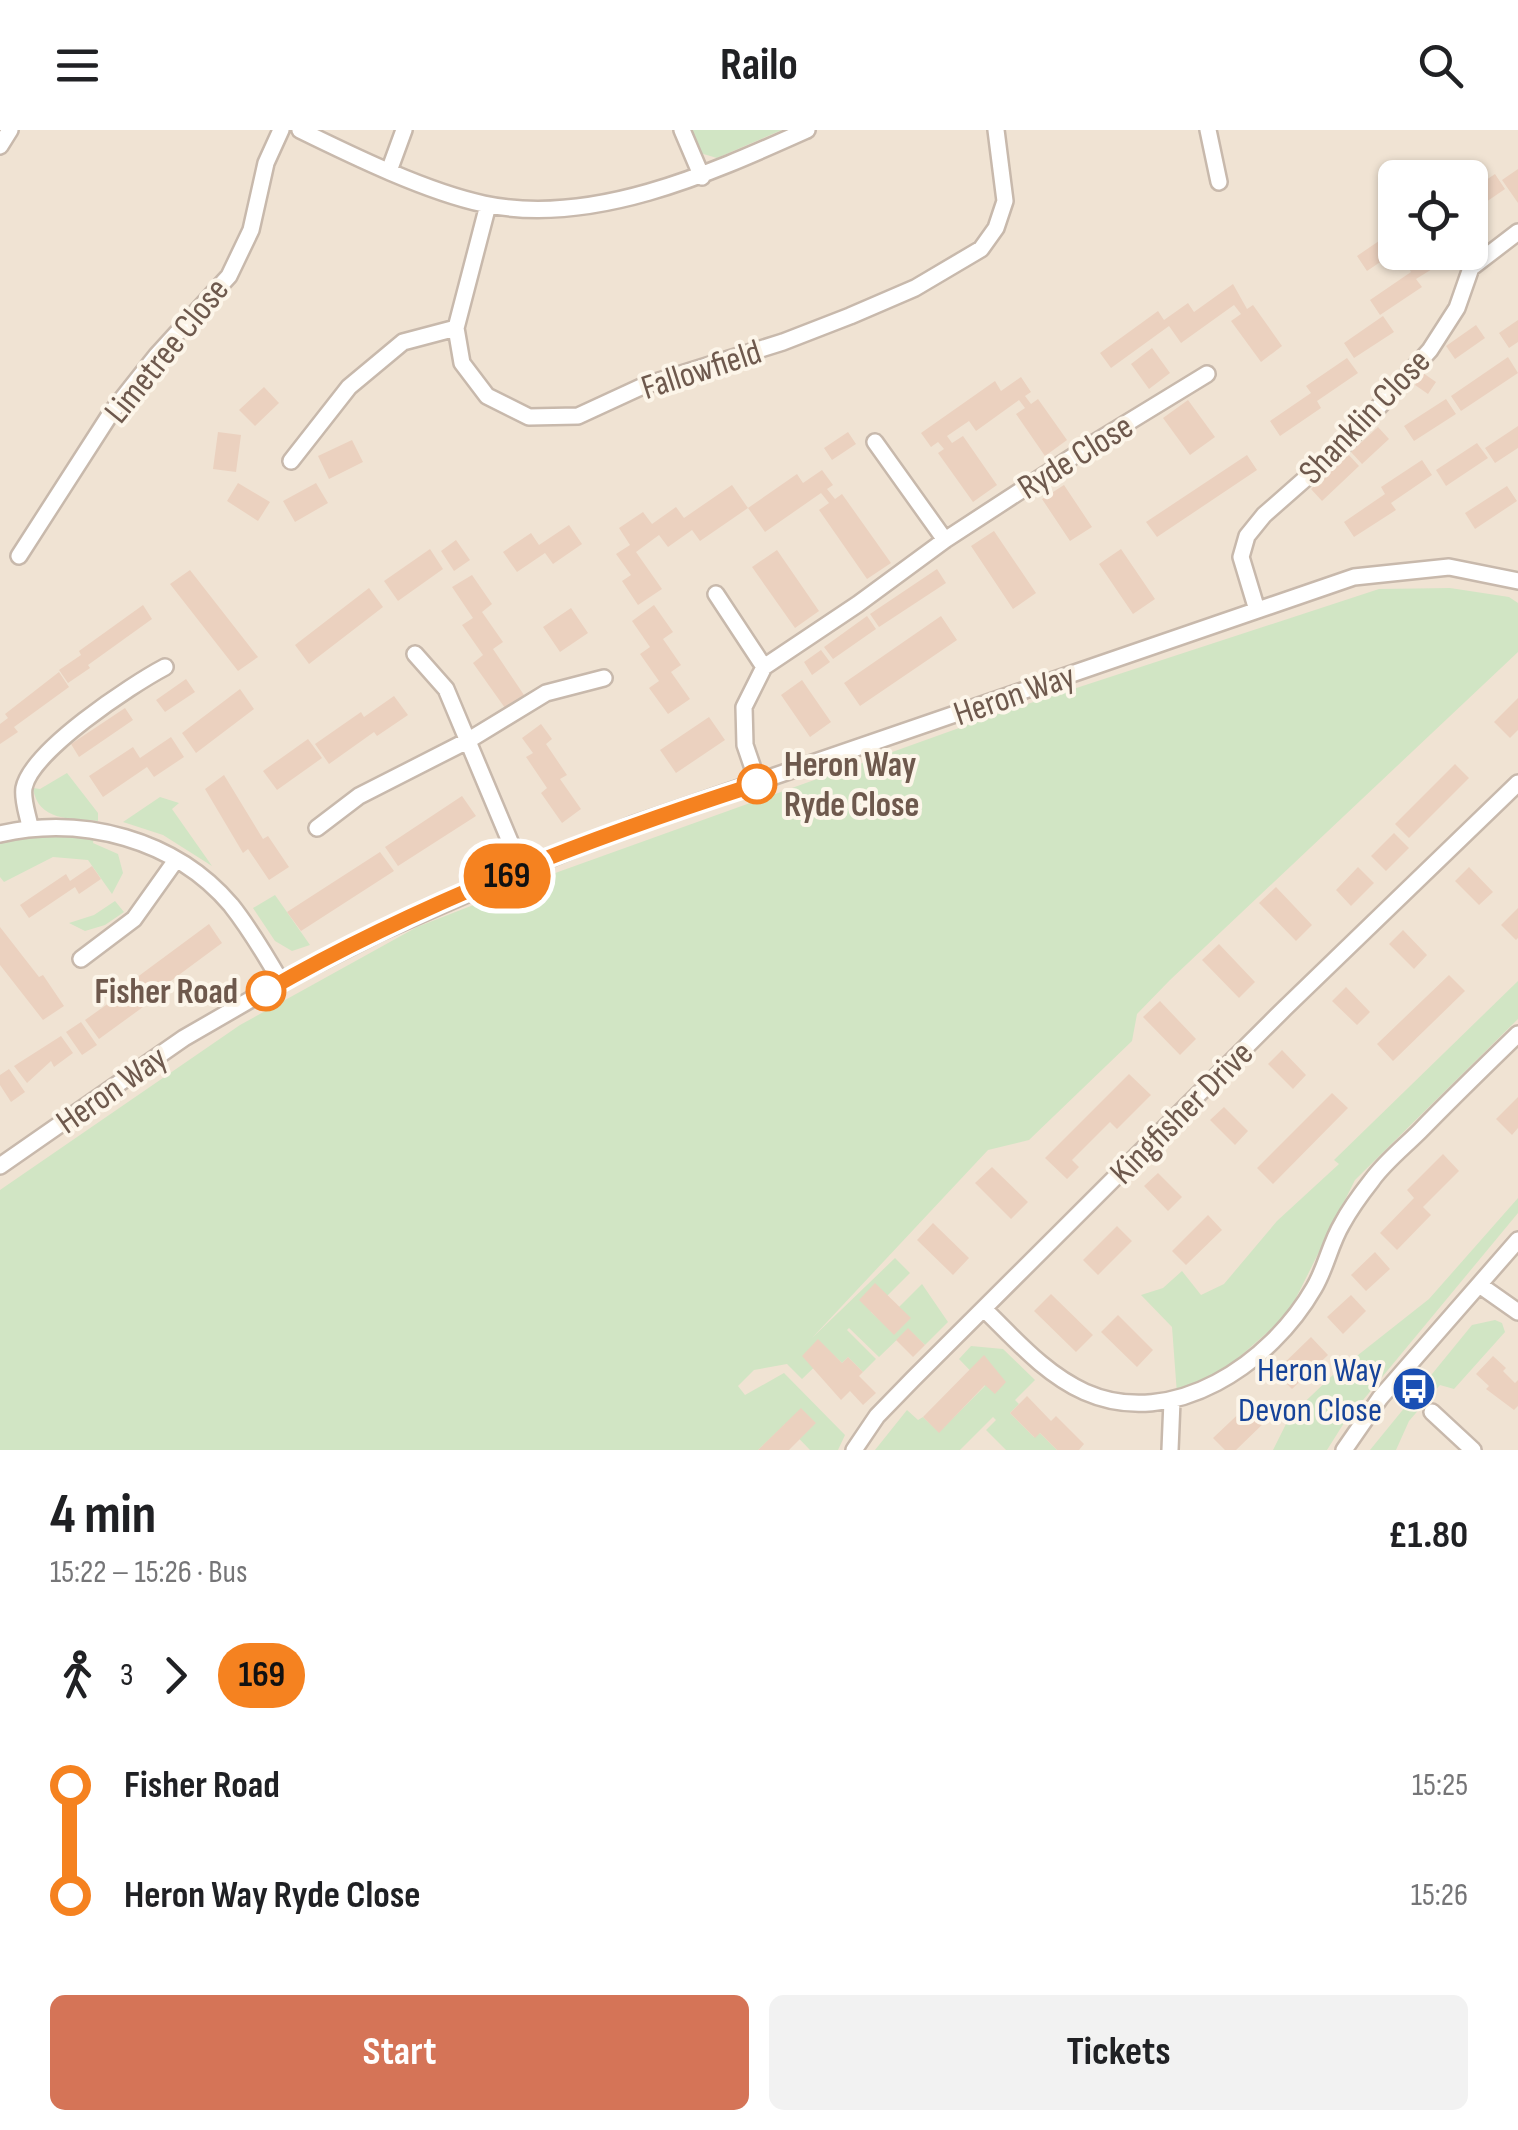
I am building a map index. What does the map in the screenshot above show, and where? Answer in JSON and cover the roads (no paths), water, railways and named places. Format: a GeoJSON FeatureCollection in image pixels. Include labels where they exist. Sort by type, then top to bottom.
{"type":"FeatureCollection","features":[{"type":"Feature","properties":{"kind":"street"},"geometry":{"type":"LineString","coordinates":[[0,146],[10,130]]}},
{"type":"Feature","properties":{"kind":"street","name":"Limetree Close"},"geometry":{"type":"LineString","coordinates":[[19,556],[111,414],[157,355],[229,276],[251,230],[266,163],[282,130]]}},
{"type":"Feature","properties":{"kind":"street"},"geometry":{"type":"LineString","coordinates":[[300,130],[389,171],[488,205],[548,208],[618,200],[702,177],[807,130]]}},
{"type":"Feature","properties":{"kind":"street"},"geometry":{"type":"LineString","coordinates":[[389,171],[404,130]]}},
{"type":"Feature","properties":{"kind":"street"},"geometry":{"type":"LineString","coordinates":[[682,130],[702,177]]}},
{"type":"Feature","properties":{"kind":"street","name":"Fallowfield"},"geometry":{"type":"LineString","coordinates":[[456,328],[462,363],[487,396],[528,417],[554,419],[578,416],[643,386],[783,342],[916,288],[981,249],[996,228],[1005,201],[996,130]]}},
{"type":"Feature","properties":{"kind":"street"},"geometry":{"type":"LineString","coordinates":[[1208,130],[1219,182]]}},
{"type":"Feature","properties":{"kind":"street"},"geometry":{"type":"LineString","coordinates":[[290,461],[349,387],[403,342],[456,328],[488,205]]}},
{"type":"Feature","properties":{"kind":"street","name":"Shanklin Close"},"geometry":{"type":"LineString","coordinates":[[1257,610],[1241,558],[1247,536],[1264,515],[1347,442],[1430,350],[1458,308],[1471,268],[1518,232]]}},
{"type":"Feature","properties":{"kind":"street","name":"Ryde Close"},"geometry":{"type":"LineString","coordinates":[[764,667],[944,540],[1207,374]]}},
{"type":"Feature","properties":{"kind":"street"},"geometry":{"type":"LineString","coordinates":[[875,442],[944,540]]}},
{"type":"Feature","properties":{"kind":"street","name":"Heron Way"},"geometry":{"type":"LineString","coordinates":[[0,1166],[184,1038],[282,982],[380,932],[632,825],[1354,578],[1448,567],[1518,581]]}},
{"type":"Feature","properties":{"kind":"street"},"geometry":{"type":"LineString","coordinates":[[716,594],[764,667],[744,707],[745,746],[758,784]]}},
{"type":"Feature","properties":{"kind":"street"},"geometry":{"type":"LineString","coordinates":[[415,654],[446,689],[522,870]]}},
{"type":"Feature","properties":{"kind":"street"},"geometry":{"type":"LineString","coordinates":[[30,827],[23,793],[33,768],[126,688],[165,667]]}},
{"type":"Feature","properties":{"kind":"street"},"geometry":{"type":"LineString","coordinates":[[317,828],[359,796],[469,740],[546,692],[604,678]]}},
{"type":"Feature","properties":{"kind":"street","name":"Kingfisher Drive"},"geometry":{"type":"LineString","coordinates":[[854,1450],[877,1416],[1285,1008],[1518,783]]}},
{"type":"Feature","properties":{"kind":"street"},"geometry":{"type":"LineString","coordinates":[[0,834],[30,827],[88,828],[139,840],[206,880],[231,905],[282,982]]}},
{"type":"Feature","properties":{"kind":"street"},"geometry":{"type":"LineString","coordinates":[[81,960],[134,920],[176,860]]}},
{"type":"Feature","properties":{"kind":"street"},"geometry":{"type":"LineString","coordinates":[[985,1310],[1044,1367],[1084,1392],[1122,1403],[1172,1401],[1222,1380],[1258,1355],[1290,1323],[1315,1286],[1341,1226],[1374,1176],[1518,1034]]}},
{"type":"Feature","properties":{"kind":"street"},"geometry":{"type":"LineString","coordinates":[[1344,1450],[1380,1398],[1518,1240]]}},
{"type":"Feature","properties":{"kind":"street"},"geometry":{"type":"LineString","coordinates":[[1481,1286],[1518,1312]]}},
{"type":"Feature","properties":{"kind":"street"},"geometry":{"type":"LineString","coordinates":[[1170,1450],[1172,1401]]}},
{"type":"Feature","properties":{"kind":"street"},"geometry":{"type":"LineString","coordinates":[[1432,1412],[1473,1450]]}},
{"type":"Feature","properties":{"kind":"place","name":"Heron Way Ryde Close"},"geometry":{"type":"Point","coordinates":[757,784]}},
{"type":"Feature","properties":{"kind":"place","name":"Fisher Road"},"geometry":{"type":"Point","coordinates":[266,991]}},
{"type":"Feature","properties":{"kind":"place","name":"Heron Way Devon Close"},"geometry":{"type":"Point","coordinates":[1414,1389]}}]}
